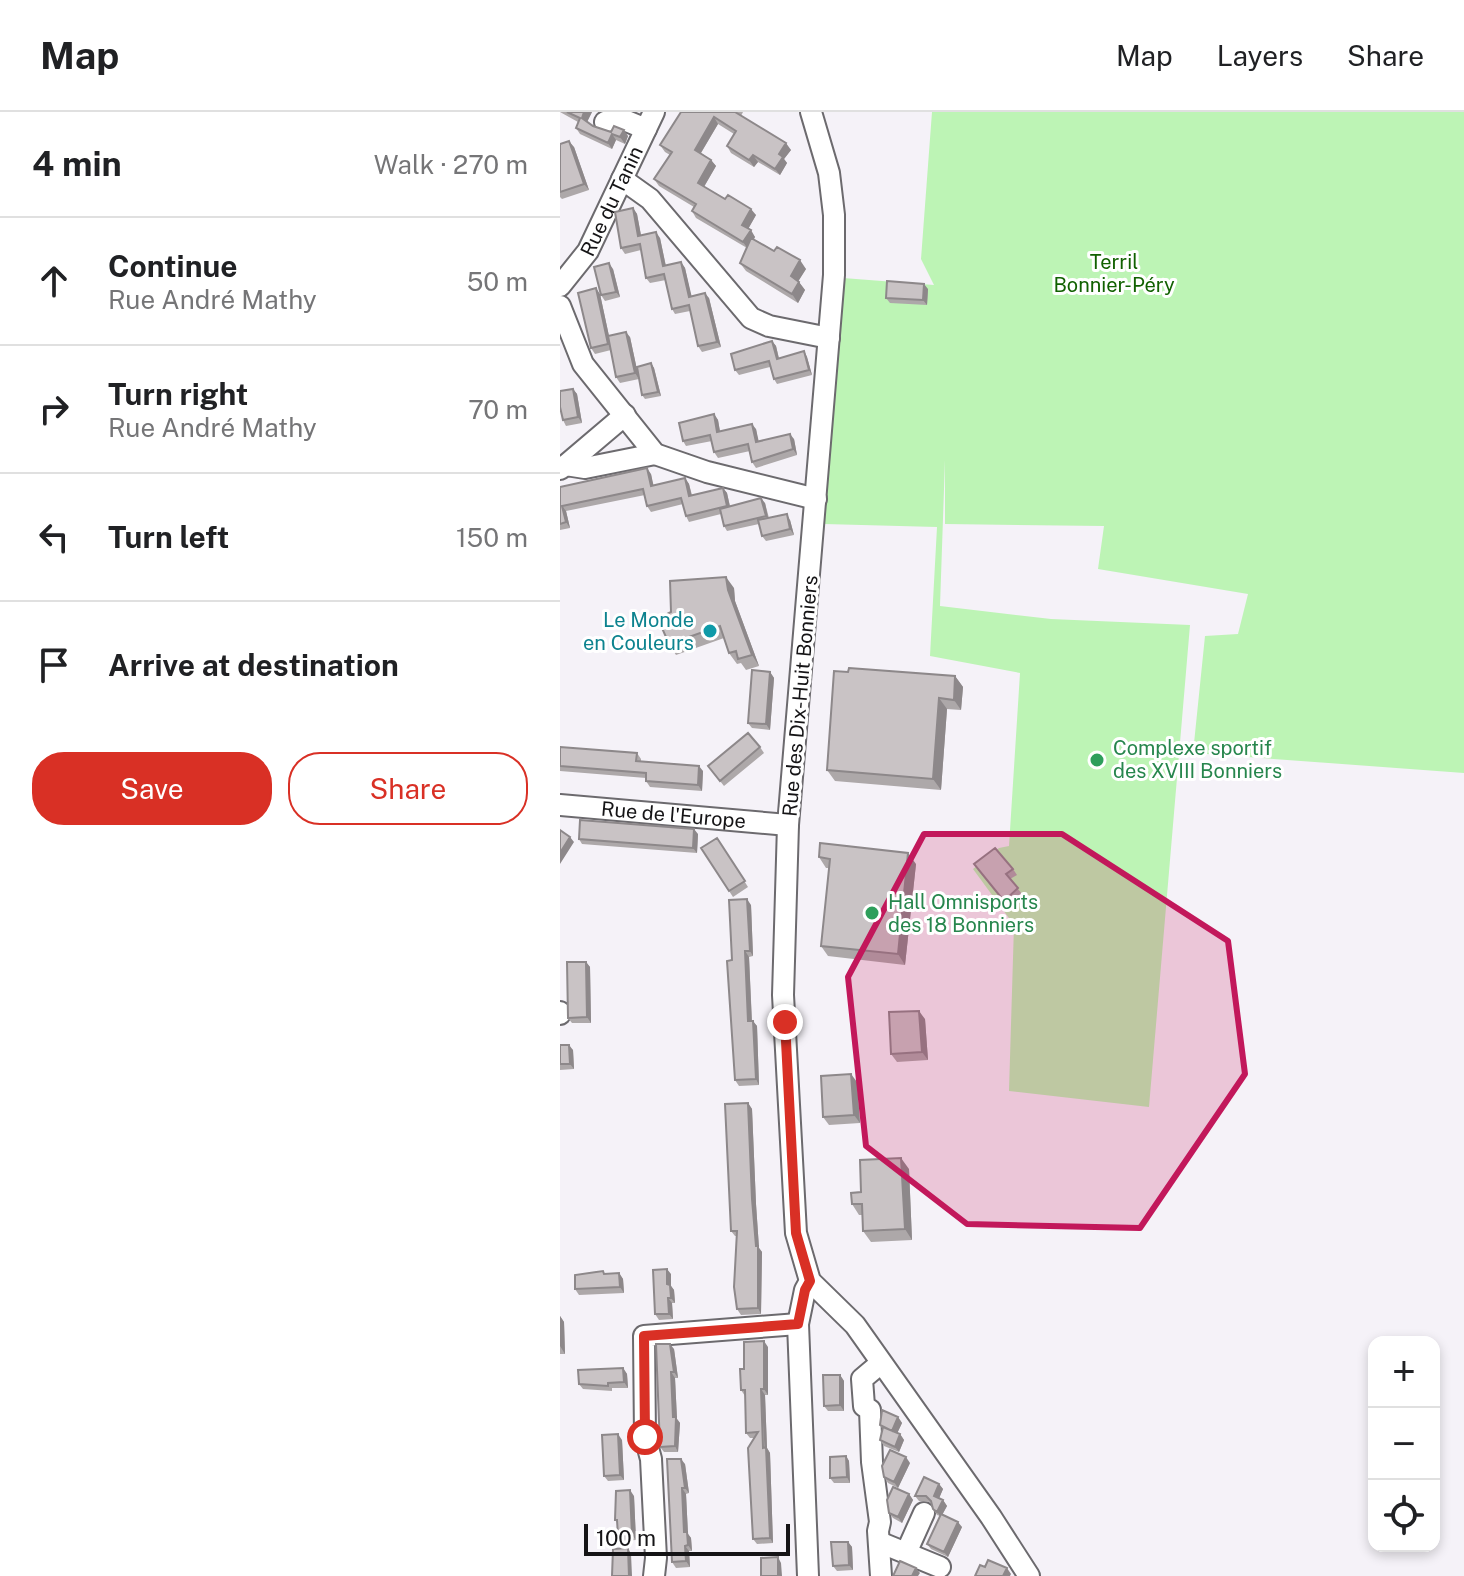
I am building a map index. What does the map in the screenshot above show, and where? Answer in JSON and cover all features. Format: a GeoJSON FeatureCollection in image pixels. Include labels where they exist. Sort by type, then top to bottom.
{"type":"FeatureCollection","features":[{"type":"Feature","properties":{"kind":"street","name":"Rue des Dix-Huit Bonniers"},"geometry":{"type":"LineString","coordinates":[[811,112],[827,163],[834,215],[834,275],[788,825],[785,1022],[796,1233],[810,1281],[855,1325],[1029,1576]]}},
{"type":"Feature","properties":{"kind":"street"},"geometry":{"type":"LineString","coordinates":[[605,122],[617,117],[650,120]]}},
{"type":"Feature","properties":{"kind":"street","name":"Rue du Tanin"},"geometry":{"type":"LineString","coordinates":[[560,286],[588,251],[650,120]]}},
{"type":"Feature","properties":{"kind":"street"},"geometry":{"type":"LineString","coordinates":[[622,179],[650,199],[751,318],[769,326],[829,338]]}},
{"type":"Feature","properties":{"kind":"street"},"geometry":{"type":"LineString","coordinates":[[560,306],[583,364],[655,454]]}},
{"type":"Feature","properties":{"kind":"street"},"geometry":{"type":"LineString","coordinates":[[563,467],[625,415]]}},
{"type":"Feature","properties":{"kind":"street"},"geometry":{"type":"LineString","coordinates":[[563,467],[585,468],[655,454],[707,472],[816,499]]}},
{"type":"Feature","properties":{"kind":"street","name":"Rue de l'Europe"},"geometry":{"type":"LineString","coordinates":[[560,805],[788,825]]}},
{"type":"Feature","properties":{"kind":"street"},"geometry":{"type":"LineString","coordinates":[[808,1576],[798,1324],[810,1281]]}},
{"type":"Feature","properties":{"kind":"street"},"geometry":{"type":"LineString","coordinates":[[654,1576],[656,1558],[651,1459],[645,1437],[644,1336],[798,1324]]}},
{"type":"Feature","properties":{"kind":"street"},"geometry":{"type":"LineString","coordinates":[[881,1363],[862,1379],[864,1406],[870,1410],[872,1462],[880,1522],[881,1576]]}},
{"type":"Feature","properties":{"kind":"street"},"geometry":{"type":"LineString","coordinates":[[906,1553],[924,1513]]}},
{"type":"Feature","properties":{"kind":"street"},"geometry":{"type":"LineString","coordinates":[[879,1542],[940,1567]]}},
{"type":"Feature","properties":{"kind":"highlighted area"},"geometry":{"type":"Polygon","coordinates":[[[924,834],[1062,834],[1228,941],[1245,1074],[1140,1228],[967,1224],[866,1146],[848,977],[924,834]]]}},
{"type":"Feature","properties":{"kind":"green space","name":"Terril Bonnier-Péry"},"geometry":{"type":"Polygon","coordinates":[[[932,112],[1464,112],[1464,773],[1193,753],[1205,636],[1238,634],[1248,594],[1098,569],[1104,526],[945,524],[945,460],[940,606],[1051,619],[1190,625],[1149,1107],[1009,1091],[1014,925],[973,869],[999,848],[1009,846],[1020,673],[930,656],[937,527],[824,524],[843,278],[934,285],[921,259],[932,112]]]}},
{"type":"Feature","properties":{"kind":"building"},"geometry":{"type":"Polygon","coordinates":[[[567,112],[584,112],[582,118],[593,126],[611,132],[614,126],[624,130],[620,137],[612,134],[608,143],[576,128],[580,118],[567,112]]]}},
{"type":"Feature","properties":{"kind":"building"},"geometry":{"type":"Polygon","coordinates":[[[681,112],[735,112],[786,143],[779,154],[783,157],[775,169],[753,155],[749,160],[727,146],[736,131],[714,117],[695,150],[711,160],[698,183],[725,199],[728,195],[751,209],[742,225],[751,230],[743,242],[692,211],[696,204],[654,179],[672,152],[660,145],[681,112]]]}},
{"type":"Feature","properties":{"kind":"building"},"geometry":{"type":"Polygon","coordinates":[[[569,141],[584,184],[560,192],[560,144],[569,141]]]}},
{"type":"Feature","properties":{"kind":"building"},"geometry":{"type":"Polygon","coordinates":[[[633,208],[638,236],[656,232],[663,266],[681,262],[689,297],[705,293],[717,342],[698,346],[689,305],[672,309],[664,274],[646,278],[640,244],[621,248],[615,212],[633,208]]]}},
{"type":"Feature","properties":{"kind":"building"},"geometry":{"type":"Polygon","coordinates":[[[751,238],[774,251],[777,247],[800,260],[791,276],[799,282],[792,294],[740,263],[751,238]]]}},
{"type":"Feature","properties":{"kind":"building"},"geometry":{"type":"Polygon","coordinates":[[[609,263],[616,292],[601,295],[594,267],[609,263]]]}},
{"type":"Feature","properties":{"kind":"building"},"geometry":{"type":"Polygon","coordinates":[[[887,281],[924,284],[923,300],[886,298],[887,281]]]}},
{"type":"Feature","properties":{"kind":"building"},"geometry":{"type":"Polygon","coordinates":[[[596,288],[608,344],[591,348],[578,293],[596,288]]]}},
{"type":"Feature","properties":{"kind":"building"},"geometry":{"type":"Polygon","coordinates":[[[626,332],[635,373],[616,377],[608,336],[626,332]]]}},
{"type":"Feature","properties":{"kind":"building"},"geometry":{"type":"Polygon","coordinates":[[[772,341],[777,359],[804,351],[809,370],[774,379],[769,361],[735,370],[731,354],[772,341]]]}},
{"type":"Feature","properties":{"kind":"building"},"geometry":{"type":"Polygon","coordinates":[[[651,363],[658,392],[642,395],[637,367],[651,363]]]}},
{"type":"Feature","properties":{"kind":"building"},"geometry":{"type":"Polygon","coordinates":[[[573,389],[578,417],[563,420],[560,391],[573,389]]]}},
{"type":"Feature","properties":{"kind":"building"},"geometry":{"type":"Polygon","coordinates":[[[714,414],[717,432],[752,424],[756,442],[790,434],[793,449],[752,462],[748,444],[714,452],[710,435],[683,441],[679,423],[714,414]]]}},
{"type":"Feature","properties":{"kind":"building"},"geometry":{"type":"Polygon","coordinates":[[[647,468],[651,486],[685,478],[689,496],[723,488],[727,506],[686,516],[681,498],[647,506],[643,489],[562,506],[566,522],[560,524],[560,487],[647,468]]]}},
{"type":"Feature","properties":{"kind":"building"},"geometry":{"type":"Polygon","coordinates":[[[761,498],[766,516],[724,526],[720,509],[761,498]]]}},
{"type":"Feature","properties":{"kind":"building"},"geometry":{"type":"Polygon","coordinates":[[[787,514],[790,529],[762,536],[758,520],[787,514]]]}},
{"type":"Feature","properties":{"kind":"building","name":"Le Monde en Couleurs"},"geometry":{"type":"Polygon","coordinates":[[[726,577],[752,655],[738,659],[736,651],[729,653],[720,626],[669,644],[662,628],[668,625],[665,615],[671,612],[670,581],[726,577]]]}},
{"type":"Feature","properties":{"kind":"building"},"geometry":{"type":"Polygon","coordinates":[[[849,668],[955,676],[954,700],[939,698],[933,779],[827,770],[834,671],[848,672],[849,668]]]}},
{"type":"Feature","properties":{"kind":"building"},"geometry":{"type":"Polygon","coordinates":[[[752,670],[770,672],[766,724],[748,723],[752,670]]]}},
{"type":"Feature","properties":{"kind":"building"},"geometry":{"type":"Polygon","coordinates":[[[748,733],[760,747],[720,781],[708,766],[748,733]]]}},
{"type":"Feature","properties":{"kind":"building"},"geometry":{"type":"Polygon","coordinates":[[[560,747],[637,753],[636,761],[699,766],[698,785],[646,781],[646,773],[560,766],[560,747]]]}},
{"type":"Feature","properties":{"kind":"building"},"geometry":{"type":"Polygon","coordinates":[[[580,820],[694,829],[693,848],[579,839],[580,820]]]}},
{"type":"Feature","properties":{"kind":"building"},"geometry":{"type":"Polygon","coordinates":[[[560,830],[570,837],[560,853],[560,830]]]}},
{"type":"Feature","properties":{"kind":"building"},"geometry":{"type":"Polygon","coordinates":[[[717,838],[745,881],[729,891],[701,848],[717,838]]]}},
{"type":"Feature","properties":{"kind":"building","name":"Hall Omnisports des 18 Bonniers"},"geometry":{"type":"Polygon","coordinates":[[[820,843],[908,853],[898,954],[821,946],[830,859],[819,857],[820,843]]]}},
{"type":"Feature","properties":{"kind":"building"},"geometry":{"type":"Polygon","coordinates":[[[995,848],[1013,869],[1006,874],[1018,888],[1004,901],[974,864],[995,848]]]}},
{"type":"Feature","properties":{"kind":"building"},"geometry":{"type":"Polygon","coordinates":[[[747,899],[750,951],[745,951],[748,1021],[753,1021],[756,1079],[735,1080],[727,961],[732,960],[729,900],[747,899]]]}},
{"type":"Feature","properties":{"kind":"building"},"geometry":{"type":"Polygon","coordinates":[[[567,962],[586,962],[587,1017],[568,1018],[567,962]]]}},
{"type":"Feature","properties":{"kind":"building"},"geometry":{"type":"Polygon","coordinates":[[[919,1011],[922,1052],[891,1054],[889,1012],[919,1011]]]}},
{"type":"Feature","properties":{"kind":"building"},"geometry":{"type":"Polygon","coordinates":[[[560,1045],[569,1045],[570,1064],[560,1064],[560,1045]]]}},
{"type":"Feature","properties":{"kind":"building"},"geometry":{"type":"Polygon","coordinates":[[[851,1074],[854,1115],[823,1117],[821,1076],[851,1074]]]}},
{"type":"Feature","properties":{"kind":"building"},"geometry":{"type":"Polygon","coordinates":[[[748,1103],[752,1199],[758,1246],[758,1308],[737,1309],[734,1287],[737,1231],[731,1231],[725,1104],[748,1103]]]}},
{"type":"Feature","properties":{"kind":"building"},"geometry":{"type":"Polygon","coordinates":[[[901,1158],[905,1229],[863,1231],[862,1204],[852,1204],[851,1193],[861,1192],[860,1160],[901,1158]]]}},
{"type":"Feature","properties":{"kind":"building"},"geometry":{"type":"Polygon","coordinates":[[[667,1269],[671,1298],[668,1298],[669,1314],[655,1314],[653,1270],[667,1269]]]}},
{"type":"Feature","properties":{"kind":"building"},"geometry":{"type":"Polygon","coordinates":[[[603,1271],[604,1274],[619,1273],[620,1287],[575,1289],[575,1275],[603,1271]]]}},
{"type":"Feature","properties":{"kind":"building"},"geometry":{"type":"Polygon","coordinates":[[[764,1341],[764,1389],[761,1389],[770,1538],[753,1539],[748,1448],[758,1432],[746,1433],[745,1390],[741,1390],[740,1369],[744,1369],[744,1342],[764,1341]]]}},
{"type":"Feature","properties":{"kind":"building"},"geometry":{"type":"Polygon","coordinates":[[[656,1344],[670,1344],[674,1372],[671,1372],[673,1417],[676,1417],[675,1446],[660,1447],[656,1344]]]}},
{"type":"Feature","properties":{"kind":"building"},"geometry":{"type":"Polygon","coordinates":[[[623,1368],[624,1382],[608,1383],[608,1386],[579,1384],[578,1370],[623,1368]]]}},
{"type":"Feature","properties":{"kind":"building"},"geometry":{"type":"Polygon","coordinates":[[[823,1375],[840,1375],[840,1405],[824,1406],[823,1375]]]}},
{"type":"Feature","properties":{"kind":"building"},"geometry":{"type":"Polygon","coordinates":[[[882,1410],[898,1417],[892,1431],[880,1425],[882,1410]]]}},
{"type":"Feature","properties":{"kind":"building"},"geometry":{"type":"Polygon","coordinates":[[[883,1427],[900,1434],[895,1447],[880,1440],[883,1427]]]}},
{"type":"Feature","properties":{"kind":"building"},"geometry":{"type":"Polygon","coordinates":[[[618,1434],[620,1475],[604,1476],[602,1435],[618,1434]]]}},
{"type":"Feature","properties":{"kind":"building"},"geometry":{"type":"Polygon","coordinates":[[[890,1450],[906,1457],[894,1482],[884,1477],[882,1466],[890,1450]]]}},
{"type":"Feature","properties":{"kind":"building"},"geometry":{"type":"Polygon","coordinates":[[[846,1456],[847,1477],[830,1478],[830,1457],[846,1456]]]}},
{"type":"Feature","properties":{"kind":"building"},"geometry":{"type":"Polygon","coordinates":[[[667,1459],[681,1459],[685,1488],[682,1488],[684,1532],[687,1532],[688,1545],[685,1546],[686,1561],[672,1562],[667,1459]]]}},
{"type":"Feature","properties":{"kind":"building"},"geometry":{"type":"Polygon","coordinates":[[[924,1477],[939,1484],[934,1496],[943,1500],[937,1512],[926,1496],[915,1496],[924,1477]]]}},
{"type":"Feature","properties":{"kind":"building"},"geometry":{"type":"Polygon","coordinates":[[[893,1487],[909,1494],[898,1517],[889,1513],[887,1500],[893,1487]]]}},
{"type":"Feature","properties":{"kind":"building"},"geometry":{"type":"Polygon","coordinates":[[[630,1490],[632,1535],[618,1536],[616,1491],[630,1490]]]}},
{"type":"Feature","properties":{"kind":"building"},"geometry":{"type":"Polygon","coordinates":[[[941,1514],[958,1522],[944,1552],[927,1544],[941,1514]]]}},
{"type":"Feature","properties":{"kind":"building"},"geometry":{"type":"Polygon","coordinates":[[[831,1542],[848,1542],[849,1565],[833,1566],[831,1542]]]}},
{"type":"Feature","properties":{"kind":"building"},"geometry":{"type":"Polygon","coordinates":[[[628,1548],[629,1576],[612,1576],[613,1549],[628,1548]]]}},
{"type":"Feature","properties":{"kind":"building"},"geometry":{"type":"Polygon","coordinates":[[[778,1557],[778,1576],[761,1576],[761,1558],[778,1557]]]}},
{"type":"Feature","properties":{"kind":"building"},"geometry":{"type":"Polygon","coordinates":[[[988,1560],[1007,1568],[1003,1576],[975,1576],[980,1565],[985,1567],[988,1560]]]}},
{"type":"Feature","properties":{"kind":"building"},"geometry":{"type":"Polygon","coordinates":[[[900,1561],[916,1568],[912,1576],[893,1576],[900,1561]]]}},
{"type":"Feature","properties":{"kind":"place","name":"Le Monde en Couleurs"},"geometry":{"type":"Point","coordinates":[710,631]}},
{"type":"Feature","properties":{"kind":"place","name":"Complexe sportif des XVIII Bonniers"},"geometry":{"type":"Point","coordinates":[1097,760]}},
{"type":"Feature","properties":{"kind":"place","name":"Hall Omnisports des 18 Bonniers"},"geometry":{"type":"Point","coordinates":[872,913]}},
{"type":"Feature","properties":{"kind":"route"},"geometry":{"type":"LineString","coordinates":[[645,1437],[644,1336],[798,1324],[810,1281],[796,1233],[785,1022]]}}]}
